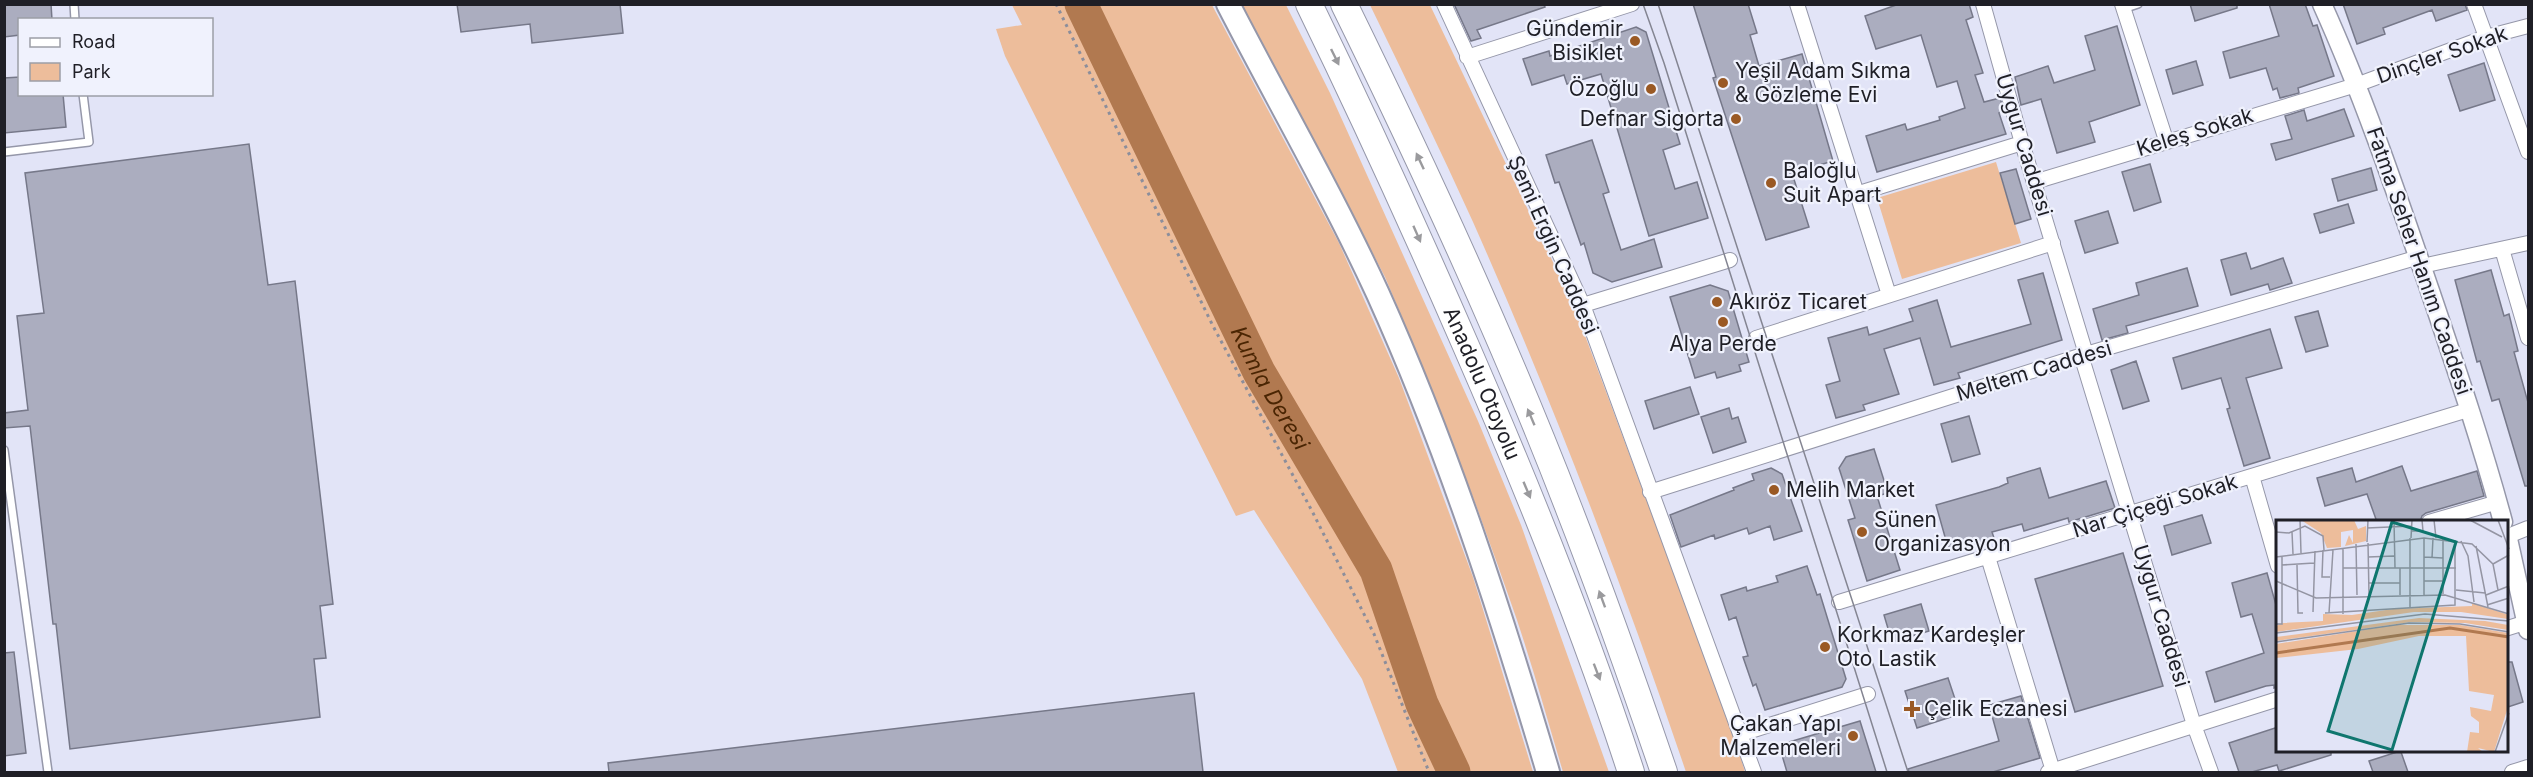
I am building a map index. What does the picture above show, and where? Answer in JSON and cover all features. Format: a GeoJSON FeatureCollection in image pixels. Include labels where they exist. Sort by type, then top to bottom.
{"type":"FeatureCollection","features":[{"type":"Feature","properties":{"kind":"highway","name":"Anadolu Otoyolu"},"geometry":{"type":"LineString","coordinates":[[1309,4],[1417,232],[1534,506],[1611,710],[1631,772]]}},
{"type":"Feature","properties":{"kind":"highway","name":"Anadolu Otoyolu"},"geometry":{"type":"LineString","coordinates":[[1344,4],[1452,231],[1551,464],[1626,662],[1664,772]]}},
{"type":"Feature","properties":{"kind":"main road"},"geometry":{"type":"LineString","coordinates":[[1228,4],[1346,230],[1413,377],[1472,532],[1510,646],[1548,772]]}},
{"type":"Feature","properties":{"kind":"street","name":"Şemi Ergin Caddesi"},"geometry":{"type":"LineString","coordinates":[[1444,4],[1583,305],[1754,772]]}},
{"type":"Feature","properties":{"kind":"street"},"geometry":{"type":"LineString","coordinates":[[1467,57],[1632,4]]}},
{"type":"Feature","properties":{"kind":"street"},"geometry":{"type":"LineString","coordinates":[[1797,4],[1889,295]]}},
{"type":"Feature","properties":{"kind":"street","name":"Uygur Caddesi"},"geometry":{"type":"LineString","coordinates":[[1983,4],[2130,513],[2194,725],[2211,772]]}},
{"type":"Feature","properties":{"kind":"street","name":"Fatma Seher Hanım Caddesi"},"geometry":{"type":"LineString","coordinates":[[2322,4],[2356,85],[2421,262],[2471,410],[2502,520]]}},
{"type":"Feature","properties":{"kind":"street"},"geometry":{"type":"LineString","coordinates":[[2474,4],[2529,152]]}},
{"type":"Feature","properties":{"kind":"street"},"geometry":{"type":"LineString","coordinates":[[2122,7],[2166,140]]}},
{"type":"Feature","properties":{"kind":"street","name":"Dinçler Sokak"},"geometry":{"type":"LineString","coordinates":[[2356,85],[2486,37],[2529,26]]}},
{"type":"Feature","properties":{"kind":"street","name":"Keleş Sokak"},"geometry":{"type":"LineString","coordinates":[[2034,182],[2166,140],[2356,85]]}},
{"type":"Feature","properties":{"kind":"street"},"geometry":{"type":"LineString","coordinates":[[1856,194],[2022,143]]}},
{"type":"Feature","properties":{"kind":"street"},"geometry":{"type":"LineString","coordinates":[[1756,338],[2053,243]]}},
{"type":"Feature","properties":{"kind":"street","name":"Meltem Caddesi"},"geometry":{"type":"LineString","coordinates":[[1650,492],[2084,355],[2421,262],[2529,243]]}},
{"type":"Feature","properties":{"kind":"street"},"geometry":{"type":"LineString","coordinates":[[2502,249],[2529,338]]}},
{"type":"Feature","properties":{"kind":"street"},"geometry":{"type":"LineString","coordinates":[[1583,305],[1730,260]]}},
{"type":"Feature","properties":{"kind":"street","name":"Nar Çiçeği Sokak"},"geometry":{"type":"LineString","coordinates":[[1839,602],[2471,410]]}},
{"type":"Feature","properties":{"kind":"street"},"geometry":{"type":"LineString","coordinates":[[2252,476],[2276,559]]}},
{"type":"Feature","properties":{"kind":"street"},"geometry":{"type":"LineString","coordinates":[[2435,520],[2498,502]]}},
{"type":"Feature","properties":{"kind":"street"},"geometry":{"type":"LineString","coordinates":[[2509,537],[2529,528]]}},
{"type":"Feature","properties":{"kind":"street"},"geometry":{"type":"LineString","coordinates":[[2509,541],[2528,626],[2509,628]]}},
{"type":"Feature","properties":{"kind":"street"},"geometry":{"type":"LineString","coordinates":[[1988,557],[2051,772],[2276,700]]}},
{"type":"Feature","properties":{"kind":"street"},"geometry":{"type":"LineString","coordinates":[[1741,734],[1868,694]]}},
{"type":"Feature","properties":{"kind":"street"},"geometry":{"type":"LineString","coordinates":[[2512,772],[2529,767]]}},
{"type":"Feature","properties":{"kind":"lane"},"geometry":{"type":"LineString","coordinates":[[2122,7],[2138,4]]}},
{"type":"Feature","properties":{"kind":"lane"},"geometry":{"type":"LineString","coordinates":[[4,152],[88,142],[83,96]]}},
{"type":"Feature","properties":{"kind":"lane"},"geometry":{"type":"LineString","coordinates":[[4,450],[48,772]]}},
{"type":"Feature","properties":{"kind":"path"},"geometry":{"type":"LineString","coordinates":[[1056,4],[1213,326],[1307,500],[1374,634],[1429,772]]}},
{"type":"Feature","properties":{"kind":"green space"},"geometry":{"type":"Polygon","coordinates":[[[1012,5],[1212,5],[1339,243],[1399,378],[1473,577],[1533,772],[1398,772],[1362,679],[1254,510],[1236,516],[1005,56],[996,29],[1022,25],[1012,5]]]}},
{"type":"Feature","properties":{"kind":"green space"},"geometry":{"type":"Polygon","coordinates":[[[1242,5],[1286,5],[1330,93],[1478,421],[1521,525],[1609,772],[1563,772],[1502,577],[1403,319],[1385,277],[1242,5]]]}},
{"type":"Feature","properties":{"kind":"green space"},"geometry":{"type":"Polygon","coordinates":[[[1370,5],[1430,5],[1574,306],[1734,735],[1745,772],[1686,772],[1612,564],[1503,290],[1461,195],[1370,5]]]}},
{"type":"Feature","properties":{"kind":"green space"},"geometry":{"type":"Polygon","coordinates":[[[1996,162],[2021,243],[1902,279],[1877,198],[1996,162]]]}},
{"type":"Feature","properties":{"kind":"building"},"geometry":{"type":"Polygon","coordinates":[[[4,4],[51,4],[52,18],[18,18],[18,35],[4,37],[4,4]]]}},
{"type":"Feature","properties":{"kind":"building"},"geometry":{"type":"Polygon","coordinates":[[[457,4],[620,4],[623,33],[532,43],[530,24],[461,32],[457,4]]]}},
{"type":"Feature","properties":{"kind":"building"},"geometry":{"type":"Polygon","coordinates":[[[1454,4],[1544,4],[1545,7],[1477,30],[1481,38],[1471,41],[1454,4]]]}},
{"type":"Feature","properties":{"kind":"building"},"geometry":{"type":"Polygon","coordinates":[[[1693,4],[1748,4],[1757,33],[1750,35],[1759,66],[1802,54],[1833,161],[1792,173],[1809,227],[1766,240],[1713,78],[1716,77],[1693,4]]]}},
{"type":"Feature","properties":{"kind":"building"},"geometry":{"type":"Polygon","coordinates":[[[1899,4],[1969,4],[1973,17],[1966,20],[1983,73],[1975,75],[1984,102],[2000,98],[2004,111],[1999,113],[2006,134],[1877,172],[1866,136],[1905,124],[1907,130],[1940,120],[1939,117],[1965,108],[1957,81],[1937,87],[1921,35],[1876,49],[1865,16],[1899,4]]]}},
{"type":"Feature","properties":{"kind":"building"},"geometry":{"type":"Polygon","coordinates":[[[2190,4],[2237,4],[2237,8],[2195,21],[2190,4]]]}},
{"type":"Feature","properties":{"kind":"building"},"geometry":{"type":"Polygon","coordinates":[[[2269,4],[2305,4],[2313,26],[2317,25],[2334,76],[2298,88],[2299,93],[2280,98],[2277,88],[2273,90],[2266,68],[2230,78],[2223,52],[2279,36],[2269,4]]]}},
{"type":"Feature","properties":{"kind":"building"},"geometry":{"type":"Polygon","coordinates":[[[2343,4],[2465,4],[2467,10],[2436,21],[2432,10],[2383,28],[2385,34],[2357,44],[2343,4]]]}},
{"type":"Feature","properties":{"kind":"building"},"geometry":{"type":"Polygon","coordinates":[[[2117,26],[2140,105],[2089,122],[2095,142],[2057,153],[2041,99],[2021,105],[2015,77],[2048,66],[2054,83],[2095,70],[2085,36],[2117,26]]]}},
{"type":"Feature","properties":{"kind":"building"},"geometry":{"type":"Polygon","coordinates":[[[1636,27],[1646,32],[1680,144],[1663,150],[1675,189],[1697,182],[1708,218],[1649,236],[1601,74],[1567,84],[1564,75],[1532,85],[1523,59],[1549,51],[1550,56],[1636,27]]]}},
{"type":"Feature","properties":{"kind":"building"},"geometry":{"type":"Polygon","coordinates":[[[2196,61],[2203,85],[2173,94],[2166,70],[2196,61]]]}},
{"type":"Feature","properties":{"kind":"building"},"geometry":{"type":"Polygon","coordinates":[[[2484,63],[2495,100],[2460,111],[2448,75],[2484,63]]]}},
{"type":"Feature","properties":{"kind":"building"},"geometry":{"type":"Polygon","coordinates":[[[18,77],[18,96],[63,96],[66,127],[4,133],[4,78],[18,77]]]}},
{"type":"Feature","properties":{"kind":"building"},"geometry":{"type":"Polygon","coordinates":[[[2344,109],[2354,136],[2276,160],[2271,144],[2292,139],[2285,116],[2304,110],[2307,121],[2344,109]]]}},
{"type":"Feature","properties":{"kind":"building"},"geometry":{"type":"Polygon","coordinates":[[[1592,140],[1609,192],[1603,194],[1621,250],[1654,239],[1662,267],[1612,282],[1593,273],[1584,243],[1581,245],[1559,182],[1555,183],[1546,155],[1592,140]]]}},
{"type":"Feature","properties":{"kind":"building"},"geometry":{"type":"Polygon","coordinates":[[[249,144],[268,285],[295,281],[333,604],[320,606],[326,658],[314,659],[320,717],[70,749],[30,426],[4,428],[4,413],[28,410],[17,316],[44,313],[25,173],[249,144]]]}},
{"type":"Feature","properties":{"kind":"building"},"geometry":{"type":"Polygon","coordinates":[[[2150,164],[2161,202],[2134,211],[2122,172],[2150,164]]]}},
{"type":"Feature","properties":{"kind":"building"},"geometry":{"type":"Polygon","coordinates":[[[2371,168],[2377,190],[2338,201],[2332,179],[2371,168]]]}},
{"type":"Feature","properties":{"kind":"building"},"geometry":{"type":"Polygon","coordinates":[[[2016,169],[2031,219],[2015,224],[2000,173],[2016,169]]]}},
{"type":"Feature","properties":{"kind":"building"},"geometry":{"type":"Polygon","coordinates":[[[2348,204],[2354,223],[2320,233],[2314,214],[2348,204]]]}},
{"type":"Feature","properties":{"kind":"building"},"geometry":{"type":"Polygon","coordinates":[[[2108,211],[2118,243],[2085,253],[2075,221],[2108,211]]]}},
{"type":"Feature","properties":{"kind":"building"},"geometry":{"type":"Polygon","coordinates":[[[2246,253],[2251,269],[2283,258],[2292,283],[2270,290],[2268,284],[2231,295],[2221,260],[2246,253]]]}},
{"type":"Feature","properties":{"kind":"building"},"geometry":{"type":"Polygon","coordinates":[[[2187,268],[2198,306],[2126,326],[2128,333],[2102,340],[2093,309],[2139,295],[2136,283],[2187,268]]]}},
{"type":"Feature","properties":{"kind":"building"},"geometry":{"type":"Polygon","coordinates":[[[2491,270],[2504,316],[2509,314],[2518,351],[2514,352],[2529,406],[2529,486],[2525,486],[2499,399],[2492,401],[2480,361],[2477,362],[2455,280],[2491,270]]]}},
{"type":"Feature","properties":{"kind":"building"},"geometry":{"type":"Polygon","coordinates":[[[2043,273],[2062,340],[1958,373],[1960,378],[1934,385],[1920,338],[1884,349],[1899,394],[1863,405],[1865,410],[1836,418],[1826,385],[1840,381],[1828,338],[1867,327],[1869,335],[1913,321],[1909,309],[1937,300],[1951,347],[2031,324],[2018,280],[2043,273]]]}},
{"type":"Feature","properties":{"kind":"building"},"geometry":{"type":"Polygon","coordinates":[[[1710,285],[1728,291],[1749,362],[1739,365],[1741,371],[1717,378],[1715,372],[1695,378],[1670,297],[1710,285]]]}},
{"type":"Feature","properties":{"kind":"building"},"geometry":{"type":"Polygon","coordinates":[[[2318,311],[2328,346],[2306,352],[2295,317],[2318,311]]]}},
{"type":"Feature","properties":{"kind":"building"},"geometry":{"type":"Polygon","coordinates":[[[2270,329],[2282,368],[2246,378],[2270,458],[2244,466],[2227,409],[2230,408],[2221,378],[2182,389],[2173,358],[2270,329]]]}},
{"type":"Feature","properties":{"kind":"building"},"geometry":{"type":"Polygon","coordinates":[[[2136,361],[2149,401],[2123,409],[2111,370],[2136,361]]]}},
{"type":"Feature","properties":{"kind":"building"},"geometry":{"type":"Polygon","coordinates":[[[1690,387],[1699,414],[1654,429],[1645,401],[1690,387]]]}},
{"type":"Feature","properties":{"kind":"building"},"geometry":{"type":"Polygon","coordinates":[[[1729,408],[1732,419],[1738,417],[1746,442],[1713,453],[1701,417],[1729,408]]]}},
{"type":"Feature","properties":{"kind":"building"},"geometry":{"type":"Polygon","coordinates":[[[1969,416],[1980,454],[1952,462],[1941,424],[1969,416]]]}},
{"type":"Feature","properties":{"kind":"building"},"geometry":{"type":"Polygon","coordinates":[[[1874,449],[1888,493],[1877,496],[1900,570],[1867,581],[1848,520],[1855,518],[1839,468],[1846,457],[1874,449]]]}},
{"type":"Feature","properties":{"kind":"building"},"geometry":{"type":"Polygon","coordinates":[[[2402,466],[2411,491],[2477,471],[2484,496],[2426,513],[2421,520],[2376,520],[2367,494],[2325,506],[2317,478],[2352,468],[2356,482],[2402,466]]]}},
{"type":"Feature","properties":{"kind":"building"},"geometry":{"type":"Polygon","coordinates":[[[1771,468],[1782,474],[1802,531],[1774,540],[1770,526],[1749,534],[1747,528],[1715,539],[1714,535],[1681,547],[1670,515],[1734,490],[1733,488],[1754,480],[1752,474],[1771,468]]]}},
{"type":"Feature","properties":{"kind":"building"},"geometry":{"type":"Polygon","coordinates":[[[2040,468],[2049,498],[2106,481],[2115,508],[2069,522],[2068,518],[2024,531],[2022,524],[1992,532],[1994,538],[1949,551],[1936,505],[1999,487],[2008,483],[2007,478],[2040,468]]]}},
{"type":"Feature","properties":{"kind":"building"},"geometry":{"type":"Polygon","coordinates":[[[2202,515],[2211,543],[2172,555],[2164,526],[2202,515]]]}},
{"type":"Feature","properties":{"kind":"building"},"geometry":{"type":"Polygon","coordinates":[[[2123,553],[2163,686],[2075,712],[2035,579],[2123,553]]]}},
{"type":"Feature","properties":{"kind":"building"},"geometry":{"type":"Polygon","coordinates":[[[1807,566],[1817,595],[1820,594],[1846,679],[1842,687],[1765,710],[1756,684],[1753,686],[1743,657],[1748,656],[1736,617],[1729,620],[1721,595],[1746,587],[1747,591],[1778,582],[1776,576],[1807,566]]]}},
{"type":"Feature","properties":{"kind":"building"},"geometry":{"type":"Polygon","coordinates":[[[2267,573],[2276,605],[2276,688],[2274,688],[2274,685],[2266,686],[2215,702],[2206,672],[2264,653],[2252,614],[2241,617],[2232,583],[2267,573]]]}},
{"type":"Feature","properties":{"kind":"building"},"geometry":{"type":"Polygon","coordinates":[[[1921,604],[1929,631],[1892,642],[1884,615],[1921,604]]]}},
{"type":"Feature","properties":{"kind":"building"},"geometry":{"type":"Polygon","coordinates":[[[14,652],[26,753],[4,756],[4,653],[14,652]]]}},
{"type":"Feature","properties":{"kind":"building"},"geometry":{"type":"Polygon","coordinates":[[[2509,662],[2512,662],[2523,702],[2509,707],[2509,662]]]}},
{"type":"Feature","properties":{"kind":"building"},"geometry":{"type":"Polygon","coordinates":[[[1948,678],[1960,714],[1917,728],[1905,691],[1948,678]]]}},
{"type":"Feature","properties":{"kind":"building"},"geometry":{"type":"Polygon","coordinates":[[[1194,693],[1203,772],[609,772],[608,763],[1194,693]]]}},
{"type":"Feature","properties":{"kind":"building"},"geometry":{"type":"Polygon","coordinates":[[[2021,696],[2040,758],[1993,772],[1909,772],[1908,769],[1999,741],[1989,705],[2021,696]]]}},
{"type":"Feature","properties":{"kind":"building"},"geometry":{"type":"Polygon","coordinates":[[[1860,721],[1876,772],[1787,772],[1779,745],[1860,721]]]}},
{"type":"Feature","properties":{"kind":"building"},"geometry":{"type":"Polygon","coordinates":[[[2276,728],[2276,753],[2331,753],[2331,755],[2279,771],[2277,765],[2252,772],[2239,772],[2229,743],[2276,728]]]}},
{"type":"Feature","properties":{"kind":"building"},"geometry":{"type":"Polygon","coordinates":[[[2401,753],[2408,772],[2373,772],[2369,761],[2401,753]]]}},
{"type":"Feature","properties":{"kind":"waterway","name":"Kumla Deresi"},"geometry":{"type":"LineString","coordinates":[[1081,4],[1259,372],[1376,570],[1422,704],[1454,772]]}},
{"type":"Feature","properties":{"kind":"tram line"},"geometry":{"type":"LineString","coordinates":[[1643,4],[1664,63],[1887,772]]}},
{"type":"Feature","properties":{"kind":"tram line"},"geometry":{"type":"LineString","coordinates":[[1658,4],[1908,772]]}},
{"type":"Feature","properties":{"kind":"place","name":"Gündemir Bisiklet"},"geometry":{"type":"Point","coordinates":[1635,41]}},
{"type":"Feature","properties":{"kind":"place","name":"Yeşil Adam Sıkma & Gözleme Evi"},"geometry":{"type":"Point","coordinates":[1723,83]}},
{"type":"Feature","properties":{"kind":"place","name":"Özoğlu"},"geometry":{"type":"Point","coordinates":[1651,89]}},
{"type":"Feature","properties":{"kind":"place","name":"Defnar Sigorta"},"geometry":{"type":"Point","coordinates":[1736,119]}},
{"type":"Feature","properties":{"kind":"place","name":"Baloğlu Suit Apart"},"geometry":{"type":"Point","coordinates":[1771,183]}},
{"type":"Feature","properties":{"kind":"place","name":"Akıröz Ticaret"},"geometry":{"type":"Point","coordinates":[1717,302]}},
{"type":"Feature","properties":{"kind":"place","name":"Alya Perde"},"geometry":{"type":"Point","coordinates":[1723,322]}},
{"type":"Feature","properties":{"kind":"place","name":"Melih Market"},"geometry":{"type":"Point","coordinates":[1774,490]}},
{"type":"Feature","properties":{"kind":"place","name":"Sünen Organizasyon"},"geometry":{"type":"Point","coordinates":[1862,532]}},
{"type":"Feature","properties":{"kind":"place","name":"Korkmaz Kardeşler Oto Lastik"},"geometry":{"type":"Point","coordinates":[1825,647]}},
{"type":"Feature","properties":{"kind":"place","name":"Çelik Eczanesi"},"geometry":{"type":"Point","coordinates":[1912,709]}},
{"type":"Feature","properties":{"kind":"place","name":"Çakan Yapı Malzemeleri"},"geometry":{"type":"Point","coordinates":[1853,736]}}]}
